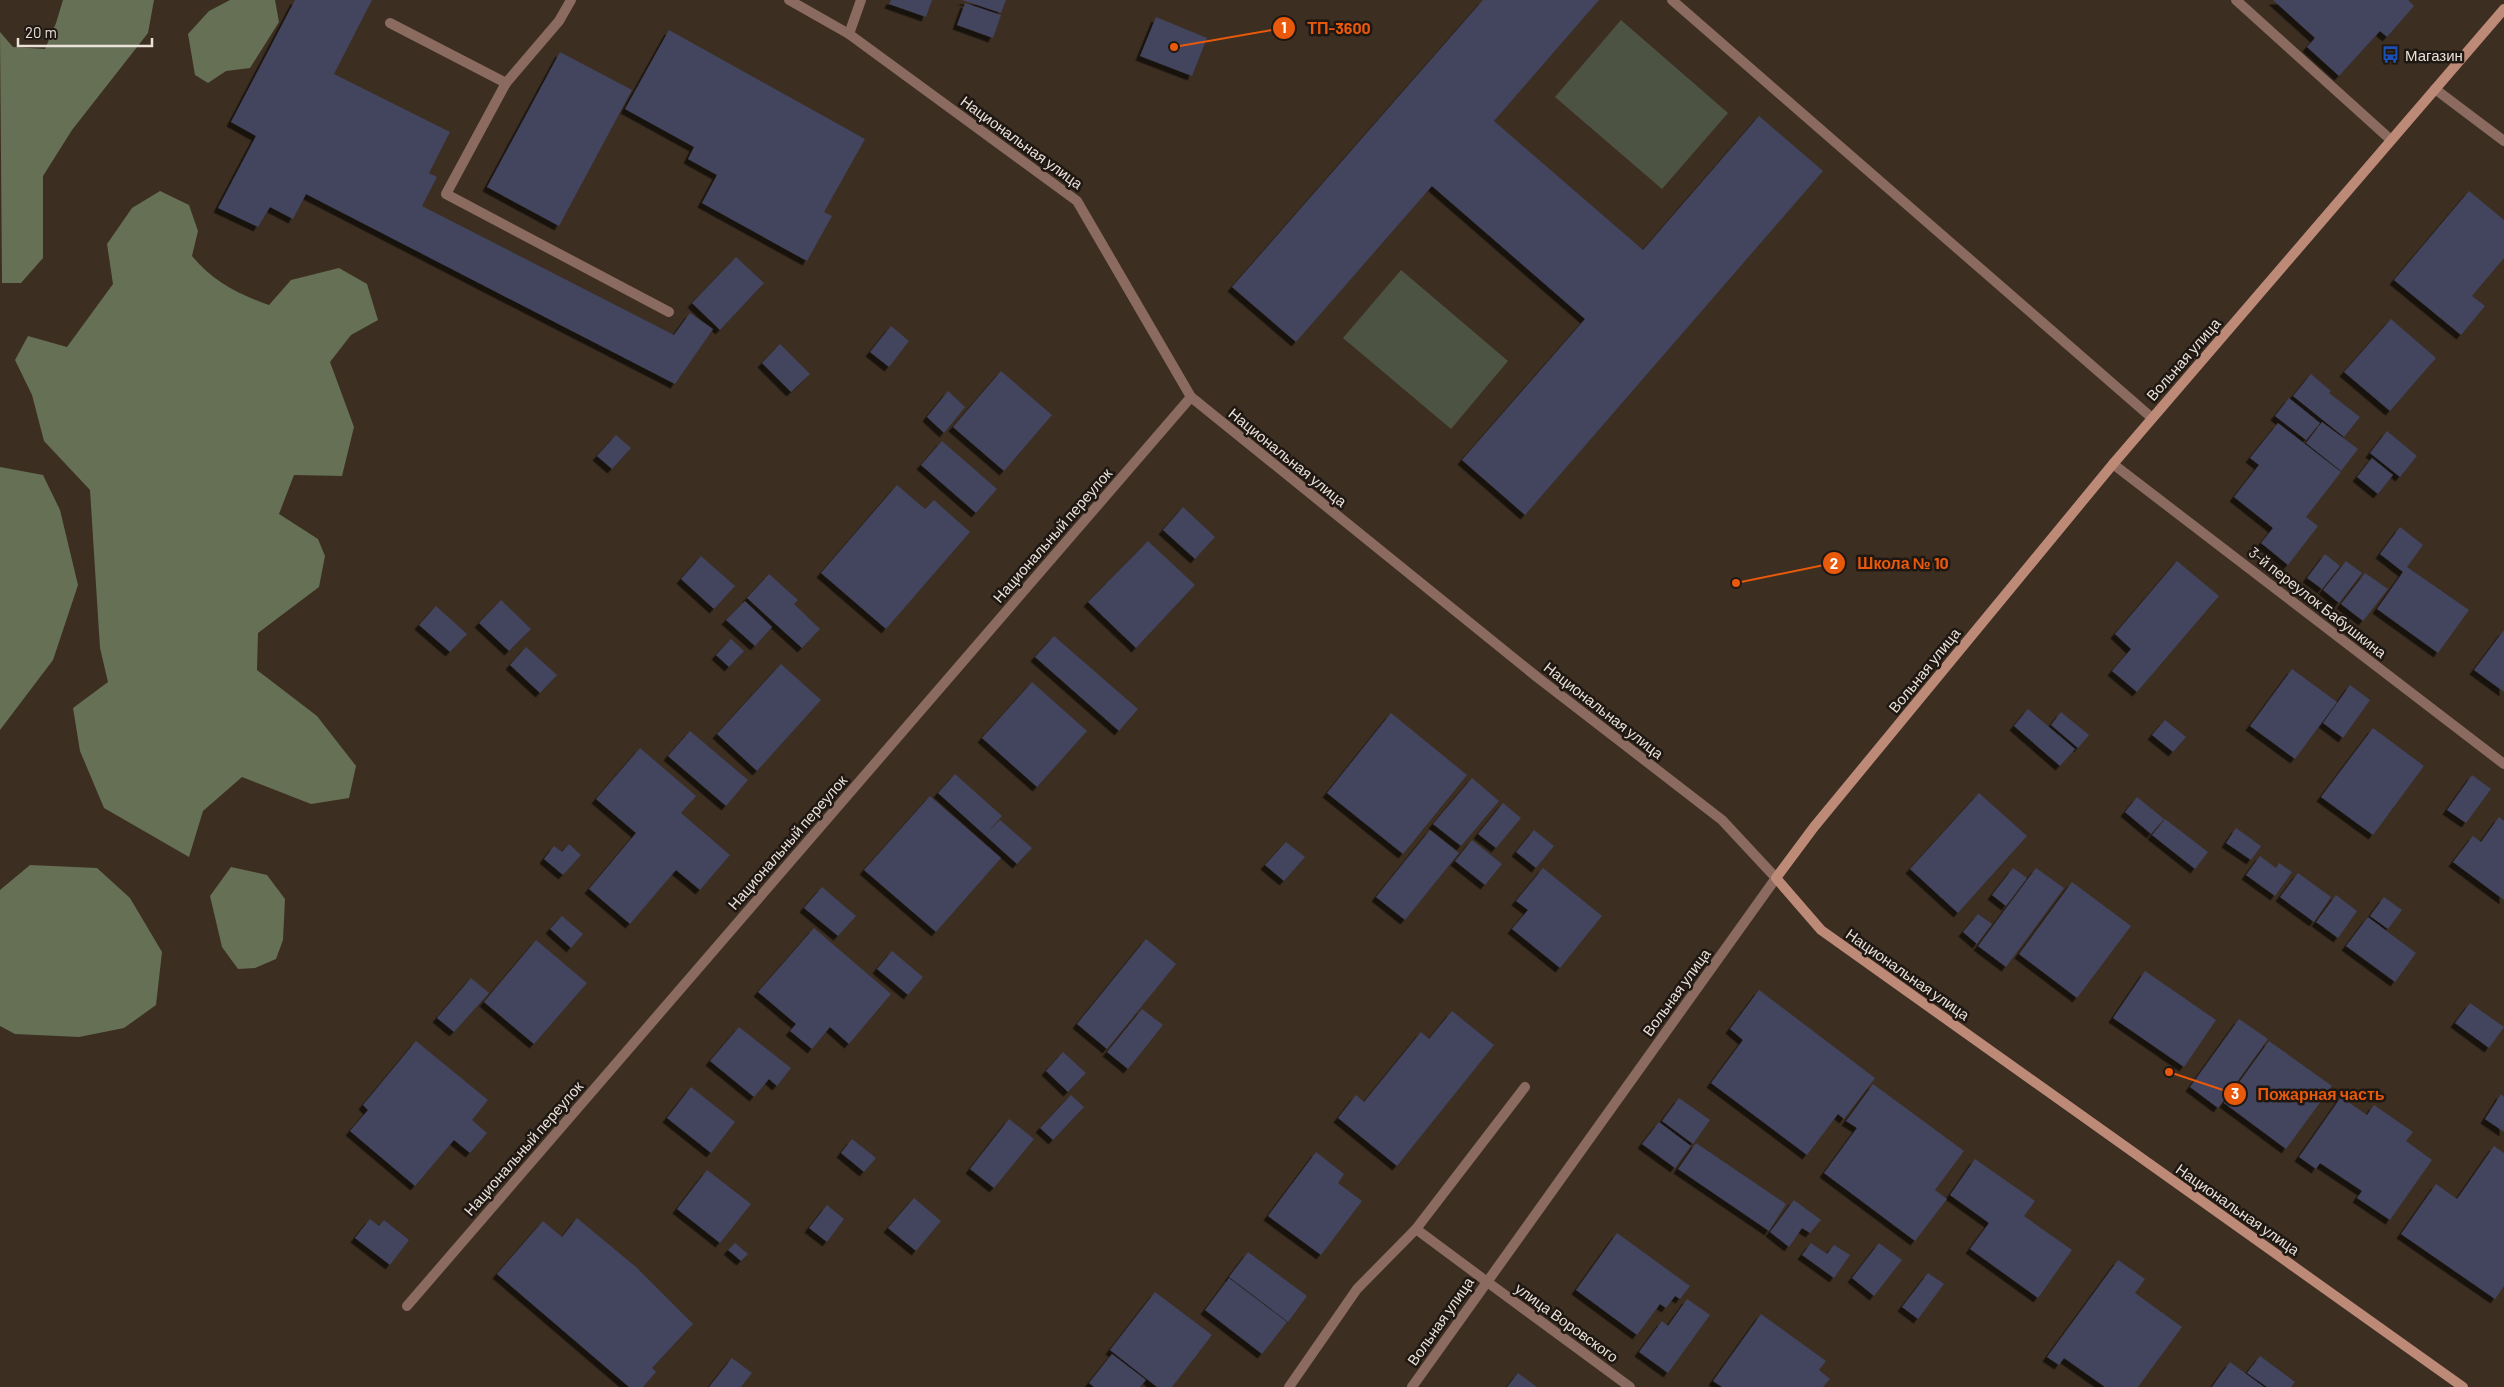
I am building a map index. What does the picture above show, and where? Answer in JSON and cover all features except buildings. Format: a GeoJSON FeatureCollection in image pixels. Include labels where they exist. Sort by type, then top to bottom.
{"type":"FeatureCollection","features":[{"type":"Feature","properties":{"kind":"street"},"geometry":{"type":"LineString","coordinates":[[570,0],[559,21],[506,83],[446,194],[669,312]]}},
{"type":"Feature","properties":{"kind":"street","name":"Национальная улица"},"geometry":{"type":"LineString","coordinates":[[789,0],[849,34],[1077,200],[1191,397],[1537,677],[1722,820],[1821,930],[2463,1387]]}},
{"type":"Feature","properties":{"kind":"street"},"geometry":{"type":"LineString","coordinates":[[849,34],[861,0]]}},
{"type":"Feature","properties":{"kind":"street"},"geometry":{"type":"LineString","coordinates":[[1672,0],[2152,418]]}},
{"type":"Feature","properties":{"kind":"street"},"geometry":{"type":"LineString","coordinates":[[2236,0],[2391,140]]}},
{"type":"Feature","properties":{"kind":"street","name":"Вольная улица"},"geometry":{"type":"LineString","coordinates":[[1412,1387],[1486,1281],[1814,827],[2113,464],[2504,9]]}},
{"type":"Feature","properties":{"kind":"street"},"geometry":{"type":"LineString","coordinates":[[390,23],[506,83]]}},
{"type":"Feature","properties":{"kind":"street"},"geometry":{"type":"LineString","coordinates":[[2436,89],[2504,141]]}},
{"type":"Feature","properties":{"kind":"street","name":"Национальный переулок"},"geometry":{"type":"LineString","coordinates":[[406,1306],[1191,397]]}},
{"type":"Feature","properties":{"kind":"street","name":"3-й переулок Бабушкина"},"geometry":{"type":"LineString","coordinates":[[2113,464],[2504,764]]}},
{"type":"Feature","properties":{"kind":"street"},"geometry":{"type":"LineString","coordinates":[[1289,1387],[1357,1289],[1416,1229],[1525,1086]]}},
{"type":"Feature","properties":{"kind":"street","name":"улица Воровского"},"geometry":{"type":"LineString","coordinates":[[1416,1229],[1630,1387]]}},
{"type":"Feature","properties":{"kind":"green space"},"geometry":{"type":"Polygon","coordinates":[[[63,0],[154,0],[148,33],[72,130],[43,176],[43,258],[21,283],[2,283],[0,32],[13,47],[45,49],[63,0]]]}},
{"type":"Feature","properties":{"kind":"green space"},"geometry":{"type":"Polygon","coordinates":[[[230,0],[275,0],[279,22],[250,68],[226,71],[208,83],[195,75],[188,34],[209,11],[230,0]]]}},
{"type":"Feature","properties":{"kind":"green space"},"geometry":{"type":"Polygon","coordinates":[[[1621,20],[1728,113],[1662,189],[1555,97],[1621,20]]]}},
{"type":"Feature","properties":{"kind":"green space"},"geometry":{"type":"Polygon","coordinates":[[[160,191],[189,205],[198,231],[192,256],[209,273],[227,286],[269,305],[291,280],[339,268],[367,284],[378,320],[351,335],[330,362],[354,427],[342,476],[294,475],[279,514],[318,539],[325,556],[319,587],[258,633],[257,670],[317,716],[356,766],[349,798],[311,804],[242,777],[203,811],[189,857],[104,808],[80,751],[73,708],[108,682],[100,648],[90,490],[44,441],[32,395],[15,360],[28,336],[67,347],[113,284],[107,244],[132,208],[160,191]]]}},
{"type":"Feature","properties":{"kind":"green space"},"geometry":{"type":"Polygon","coordinates":[[[1401,270],[1508,361],[1451,429],[1343,338],[1401,270]]]}},
{"type":"Feature","properties":{"kind":"green space"},"geometry":{"type":"Polygon","coordinates":[[[0,467],[43,475],[60,510],[78,585],[53,660],[0,730],[0,467]]]}},
{"type":"Feature","properties":{"kind":"green space"},"geometry":{"type":"Polygon","coordinates":[[[30,865],[97,868],[130,898],[162,952],[156,1005],[124,1028],[79,1037],[15,1034],[0,1026],[0,890],[30,865]]]}},
{"type":"Feature","properties":{"kind":"green space"},"geometry":{"type":"Polygon","coordinates":[[[231,867],[267,875],[285,899],[283,940],[276,959],[255,968],[238,969],[222,947],[210,896],[231,867]]]}},
{"type":"Feature","properties":{"kind":"place","name":"ТП-3600"},"geometry":{"type":"Point","coordinates":[1174,47]}},
{"type":"Feature","properties":{"kind":"place","name":"Магазин"},"geometry":{"type":"Point","coordinates":[2391,55]}},
{"type":"Feature","properties":{"kind":"place","name":"Школа № 10"},"geometry":{"type":"Point","coordinates":[1736,583]}},
{"type":"Feature","properties":{"kind":"place","name":"Пожарная часть"},"geometry":{"type":"Point","coordinates":[2169,1072]}}]}
